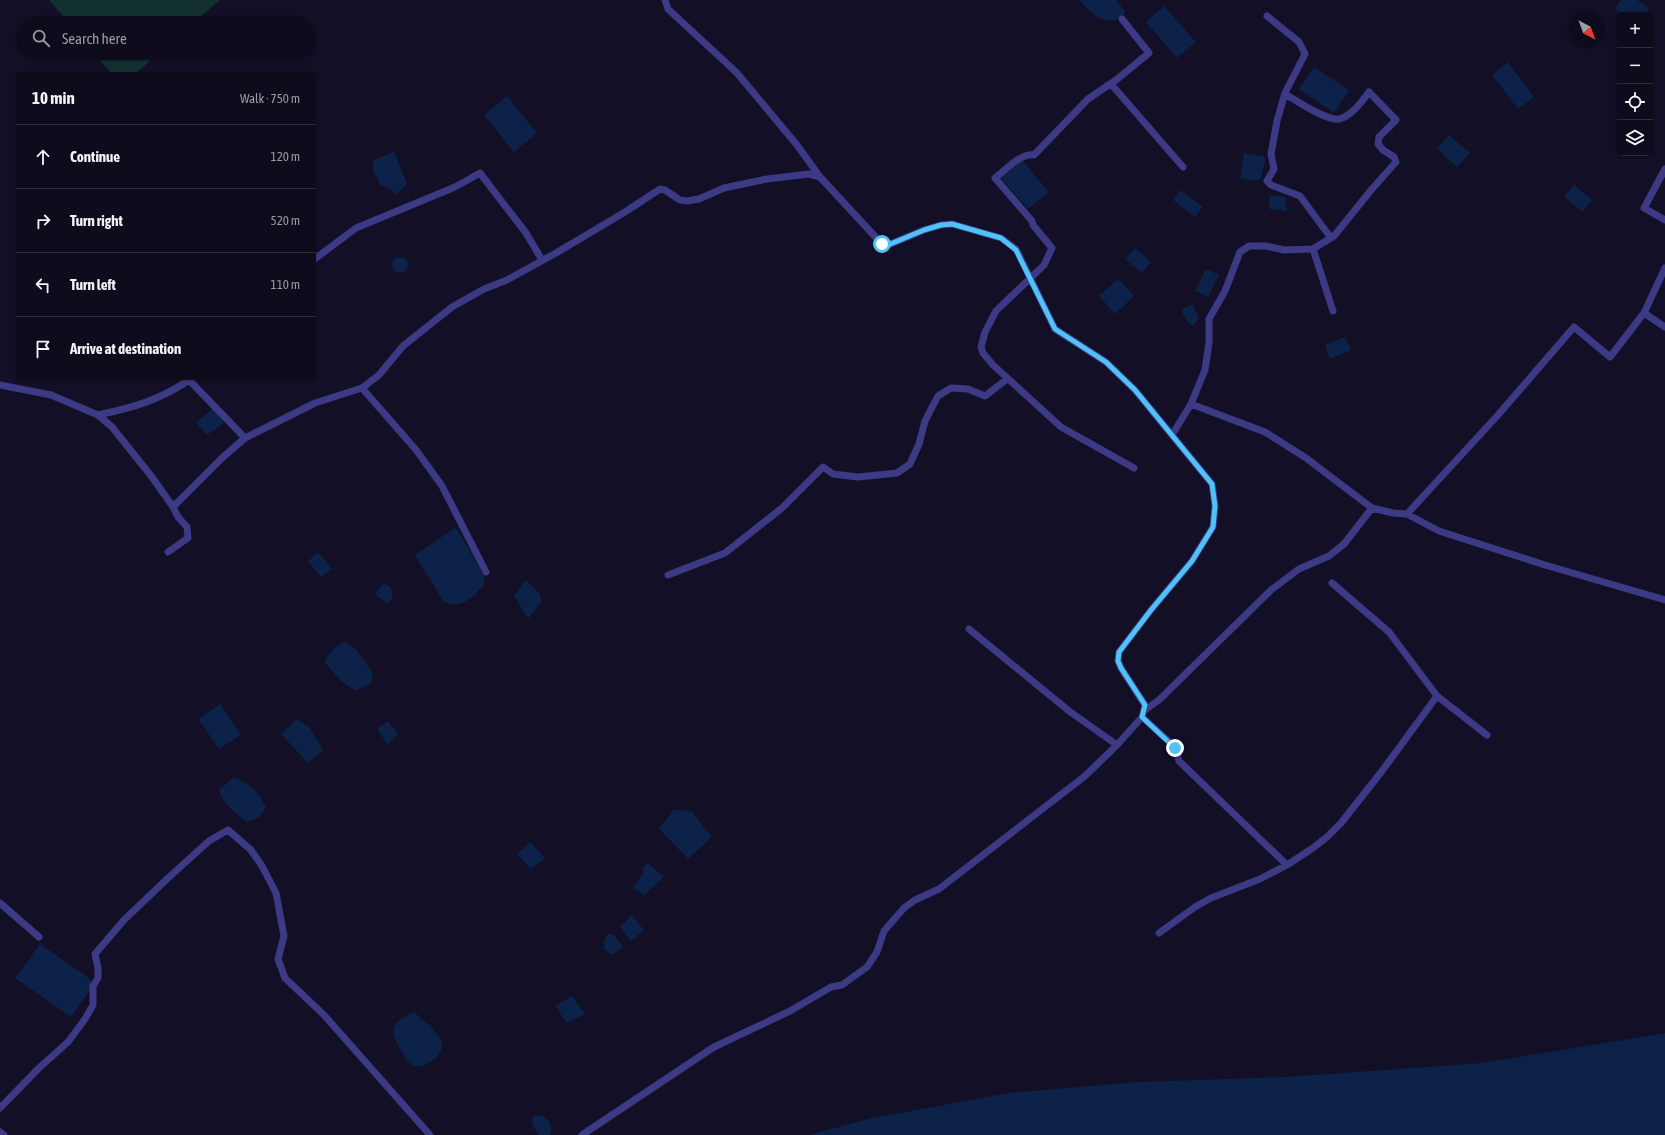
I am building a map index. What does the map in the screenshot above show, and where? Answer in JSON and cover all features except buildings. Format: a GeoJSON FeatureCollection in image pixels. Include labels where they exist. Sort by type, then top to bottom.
{"type":"FeatureCollection","features":[{"type":"Feature","properties":{"kind":"street"},"geometry":{"type":"LineString","coordinates":[[665,0],[668,9],[737,73],[797,145],[820,177],[882,244],[888,245],[933,226],[952,224],[1001,238],[1016,250],[1055,329],[1106,362],[1135,390],[1212,484],[1215,506],[1213,527],[1192,561],[1151,610],[1119,652],[1118,661],[1145,705],[1143,713]]}},
{"type":"Feature","properties":{"kind":"street"},"geometry":{"type":"LineString","coordinates":[[1267,16],[1299,42],[1305,54],[1285,94],[1273,140],[1271,154],[1274,169],[1267,181],[1271,186],[1300,196],[1331,238]]}},
{"type":"Feature","properties":{"kind":"street"},"geometry":{"type":"LineString","coordinates":[[1122,19],[1149,53],[1110,84],[1088,99],[1034,155],[1028,154],[1018,159],[995,178],[1032,221],[1033,225],[1052,248],[1044,265],[996,312],[984,332],[981,347],[983,353],[1007,379],[1061,427],[1134,468]]}},
{"type":"Feature","properties":{"kind":"street"},"geometry":{"type":"LineString","coordinates":[[1110,84],[1184,167]]}},
{"type":"Feature","properties":{"kind":"street"},"geometry":{"type":"LineString","coordinates":[[1172,435],[1191,404],[1205,370],[1209,343],[1209,319],[1225,291],[1240,252],[1249,246],[1266,246],[1284,250],[1313,249],[1331,238],[1396,162],[1394,157],[1383,150],[1378,144],[1379,137],[1396,120],[1369,92],[1352,111],[1340,118],[1333,119],[1320,114],[1285,94]]}},
{"type":"Feature","properties":{"kind":"street"},"geometry":{"type":"LineString","coordinates":[[1665,169],[1644,208],[1665,220]]}},
{"type":"Feature","properties":{"kind":"street"},"geometry":{"type":"LineString","coordinates":[[316,258],[356,228],[455,187],[480,173],[526,233],[542,260]]}},
{"type":"Feature","properties":{"kind":"street"},"geometry":{"type":"LineString","coordinates":[[173,507],[244,438],[315,403],[362,388],[379,375],[403,346],[452,307],[484,289],[507,280],[625,212],[660,189],[665,190],[680,200],[687,202],[699,199],[724,188],[767,179],[809,174],[820,177]]}},
{"type":"Feature","properties":{"kind":"street"},"geometry":{"type":"LineString","coordinates":[[1313,249],[1333,311]]}},
{"type":"Feature","properties":{"kind":"street"},"geometry":{"type":"LineString","coordinates":[[1407,514],[1498,415],[1574,327],[1610,357],[1644,313],[1665,268]]}},
{"type":"Feature","properties":{"kind":"street"},"geometry":{"type":"LineString","coordinates":[[1644,313],[1665,327]]}},
{"type":"Feature","properties":{"kind":"street"},"geometry":{"type":"LineString","coordinates":[[668,575],[725,553],[782,508],[823,467],[833,474],[858,478],[898,473],[910,464],[919,444],[925,421],[938,396],[951,388],[968,389],[985,396],[1007,379]]}},
{"type":"Feature","properties":{"kind":"street"},"geometry":{"type":"LineString","coordinates":[[98,415],[134,407],[174,391],[189,380]]}},
{"type":"Feature","properties":{"kind":"street"},"geometry":{"type":"LineString","coordinates":[[191,380],[244,438]]}},
{"type":"Feature","properties":{"kind":"street"},"geometry":{"type":"LineString","coordinates":[[0,385],[51,395],[98,415],[112,427],[152,477],[187,527],[188,538],[168,552]]}},
{"type":"Feature","properties":{"kind":"street"},"geometry":{"type":"LineString","coordinates":[[362,388],[417,451],[442,486],[486,572]]}},
{"type":"Feature","properties":{"kind":"street"},"geometry":{"type":"LineString","coordinates":[[1191,404],[1265,432],[1306,458],[1372,508],[1393,513],[1407,514],[1439,531],[1544,565],[1665,600]]}},
{"type":"Feature","properties":{"kind":"street"},"geometry":{"type":"LineString","coordinates":[[582,1135],[714,1047],[790,1011],[831,987],[842,985],[867,967],[877,952],[884,931],[904,908],[915,900],[939,889],[1085,776],[1117,745],[1143,713],[1159,700],[1271,590],[1300,569],[1329,556],[1344,544],[1372,508]]}},
{"type":"Feature","properties":{"kind":"street"},"geometry":{"type":"LineString","coordinates":[[1332,583],[1389,632],[1437,696],[1487,735]]}},
{"type":"Feature","properties":{"kind":"street"},"geometry":{"type":"LineString","coordinates":[[969,629],[1069,711],[1117,745]]}},
{"type":"Feature","properties":{"kind":"street"},"geometry":{"type":"LineString","coordinates":[[1159,934],[1183,914],[1206,901],[1287,865],[1313,848],[1341,822],[1382,771],[1437,696]]}},
{"type":"Feature","properties":{"kind":"street"},"geometry":{"type":"LineString","coordinates":[[1143,713],[1175,748],[1180,761],[1287,865]]}},
{"type":"Feature","properties":{"kind":"street"},"geometry":{"type":"LineString","coordinates":[[0,1108],[39,1068],[68,1042],[85,1019],[92,1005],[93,986],[98,978],[98,968],[95,954],[124,920],[168,878],[209,841],[228,830],[251,850],[262,866],[276,893],[284,936],[278,959],[285,978],[324,1015],[430,1135]]}},
{"type":"Feature","properties":{"kind":"street"},"geometry":{"type":"LineString","coordinates":[[0,903],[39,937]]}},
{"type":"Feature","properties":{"kind":"street"},"geometry":{"type":"LineString","coordinates":[[0,1132],[4,1135]]}},
{"type":"Feature","properties":{"kind":"green space"},"geometry":{"type":"Polygon","coordinates":[[[49,0],[220,0],[201,16],[63,16],[49,0]]]}},
{"type":"Feature","properties":{"kind":"green space"},"geometry":{"type":"Polygon","coordinates":[[[100,60],[151,60],[137,72],[110,72],[100,60]]]}},
{"type":"Feature","properties":{"kind":"water"},"geometry":{"type":"Polygon","coordinates":[[[1079,0],[1116,0],[1125,11],[1120,18],[1111,21],[1101,19],[1091,12],[1079,0]]]}},
{"type":"Feature","properties":{"kind":"water"},"geometry":{"type":"Polygon","coordinates":[[[1621,0],[1637,0],[1649,8],[1647,12],[1620,12],[1615,9],[1621,0]]]}},
{"type":"Feature","properties":{"kind":"water"},"geometry":{"type":"Polygon","coordinates":[[[1164,6],[1196,42],[1177,58],[1146,22],[1164,6]]]}},
{"type":"Feature","properties":{"kind":"water"},"geometry":{"type":"Polygon","coordinates":[[[1508,62],[1534,97],[1518,109],[1492,75],[1508,62]]]}},
{"type":"Feature","properties":{"kind":"water"},"geometry":{"type":"Polygon","coordinates":[[[1314,67],[1349,90],[1334,113],[1299,89],[1314,67]]]}},
{"type":"Feature","properties":{"kind":"water"},"geometry":{"type":"Polygon","coordinates":[[[507,96],[537,133],[514,152],[484,115],[507,96]]]}},
{"type":"Feature","properties":{"kind":"water"},"geometry":{"type":"Polygon","coordinates":[[[1449,135],[1470,153],[1457,167],[1437,149],[1449,135]]]}},
{"type":"Feature","properties":{"kind":"water"},"geometry":{"type":"Polygon","coordinates":[[[394,152],[407,184],[395,195],[390,189],[380,185],[373,170],[373,160],[394,152]]]}},
{"type":"Feature","properties":{"kind":"water"},"geometry":{"type":"Polygon","coordinates":[[[1244,153],[1266,157],[1261,178],[1254,181],[1240,178],[1244,153]]]}},
{"type":"Feature","properties":{"kind":"water"},"geometry":{"type":"Polygon","coordinates":[[[1022,160],[1049,192],[1028,209],[1001,178],[1022,160]]]}},
{"type":"Feature","properties":{"kind":"water"},"geometry":{"type":"Polygon","coordinates":[[[1574,185],[1592,200],[1583,212],[1564,197],[1574,185]]]}},
{"type":"Feature","properties":{"kind":"water"},"geometry":{"type":"Polygon","coordinates":[[[1181,190],[1203,207],[1195,217],[1173,200],[1181,190]]]}},
{"type":"Feature","properties":{"kind":"water"},"geometry":{"type":"Polygon","coordinates":[[[1270,195],[1285,197],[1287,211],[1269,209],[1270,195]]]}},
{"type":"Feature","properties":{"kind":"water"},"geometry":{"type":"Polygon","coordinates":[[[1135,248],[1151,262],[1142,273],[1125,259],[1135,248]]]}},
{"type":"Feature","properties":{"kind":"water"},"geometry":{"type":"Polygon","coordinates":[[[397,257],[403,257],[408,262],[406,271],[403,273],[397,273],[392,268],[392,262],[397,257]]]}},
{"type":"Feature","properties":{"kind":"water"},"geometry":{"type":"Polygon","coordinates":[[[1206,269],[1219,275],[1208,297],[1195,291],[1206,269]]]}},
{"type":"Feature","properties":{"kind":"water"},"geometry":{"type":"Polygon","coordinates":[[[1118,279],[1134,296],[1115,314],[1099,296],[1118,279]]]}},
{"type":"Feature","properties":{"kind":"water"},"geometry":{"type":"Polygon","coordinates":[[[1192,304],[1199,318],[1193,326],[1186,320],[1181,310],[1192,304]]]}},
{"type":"Feature","properties":{"kind":"water"},"geometry":{"type":"Polygon","coordinates":[[[1345,337],[1351,350],[1330,359],[1325,345],[1345,337]]]}},
{"type":"Feature","properties":{"kind":"water"},"geometry":{"type":"Polygon","coordinates":[[[213,408],[224,423],[207,435],[196,423],[213,408]]]}},
{"type":"Feature","properties":{"kind":"water"},"geometry":{"type":"Polygon","coordinates":[[[456,527],[484,576],[484,585],[466,601],[456,604],[443,601],[415,555],[456,527]]]}},
{"type":"Feature","properties":{"kind":"water"},"geometry":{"type":"Polygon","coordinates":[[[318,552],[332,569],[321,577],[308,561],[318,552]]]}},
{"type":"Feature","properties":{"kind":"water"},"geometry":{"type":"Polygon","coordinates":[[[526,580],[540,594],[541,602],[528,619],[514,596],[526,580]]]}},
{"type":"Feature","properties":{"kind":"water"},"geometry":{"type":"Polygon","coordinates":[[[383,583],[391,587],[393,598],[387,603],[375,594],[383,583]]]}},
{"type":"Feature","properties":{"kind":"water"},"geometry":{"type":"Polygon","coordinates":[[[345,641],[356,649],[373,673],[371,683],[356,691],[342,682],[324,662],[333,649],[345,641]]]}},
{"type":"Feature","properties":{"kind":"water"},"geometry":{"type":"Polygon","coordinates":[[[220,704],[241,735],[219,749],[198,719],[220,704]]]}},
{"type":"Feature","properties":{"kind":"water"},"geometry":{"type":"Polygon","coordinates":[[[297,719],[310,728],[323,750],[308,763],[281,734],[297,719]]]}},
{"type":"Feature","properties":{"kind":"water"},"geometry":{"type":"Polygon","coordinates":[[[388,721],[398,734],[388,745],[377,729],[388,721]]]}},
{"type":"Feature","properties":{"kind":"water"},"geometry":{"type":"Polygon","coordinates":[[[234,777],[245,782],[253,789],[266,807],[256,819],[247,822],[223,800],[219,790],[234,777]]]}},
{"type":"Feature","properties":{"kind":"water"},"geometry":{"type":"Polygon","coordinates":[[[674,809],[692,812],[712,837],[688,859],[659,829],[674,809]]]}},
{"type":"Feature","properties":{"kind":"water"},"geometry":{"type":"Polygon","coordinates":[[[530,842],[545,858],[531,869],[517,854],[530,842]]]}},
{"type":"Feature","properties":{"kind":"water"},"geometry":{"type":"Polygon","coordinates":[[[648,863],[664,877],[644,895],[633,888],[644,872],[643,868],[648,863]]]}},
{"type":"Feature","properties":{"kind":"water"},"geometry":{"type":"Polygon","coordinates":[[[632,915],[644,930],[631,941],[620,927],[632,915]]]}},
{"type":"Feature","properties":{"kind":"water"},"geometry":{"type":"Polygon","coordinates":[[[607,934],[613,934],[622,945],[622,948],[611,955],[604,949],[604,942],[607,934]]]}},
{"type":"Feature","properties":{"kind":"water"},"geometry":{"type":"Polygon","coordinates":[[[40,944],[90,979],[93,986],[71,1017],[15,978],[40,944]]]}},
{"type":"Feature","properties":{"kind":"water"},"geometry":{"type":"Polygon","coordinates":[[[572,996],[585,1014],[567,1023],[555,1006],[572,996]]]}},
{"type":"Feature","properties":{"kind":"water"},"geometry":{"type":"Polygon","coordinates":[[[414,1012],[434,1030],[442,1043],[442,1047],[437,1056],[422,1066],[412,1065],[406,1059],[394,1037],[393,1031],[396,1023],[414,1012]]]}},
{"type":"Feature","properties":{"kind":"water"},"geometry":{"type":"Polygon","coordinates":[[[1665,1033],[1665,1135],[809,1135],[868,1119],[1009,1093],[1139,1082],[1286,1077],[1483,1063],[1665,1033]]]}},
{"type":"Feature","properties":{"kind":"water"},"geometry":{"type":"Polygon","coordinates":[[[541,1115],[547,1119],[551,1126],[552,1129],[550,1135],[539,1135],[532,1124],[533,1117],[541,1115]]]}},
{"type":"Feature","properties":{"kind":"route"},"geometry":{"type":"LineString","coordinates":[[882,244],[888,245],[933,226],[952,224],[1001,238],[1016,250],[1055,329],[1106,362],[1135,390],[1212,484],[1215,506],[1213,527],[1192,561],[1151,610],[1119,652],[1118,661],[1121,668],[1145,705],[1145,710],[1142,717],[1175,748]]}}]}
